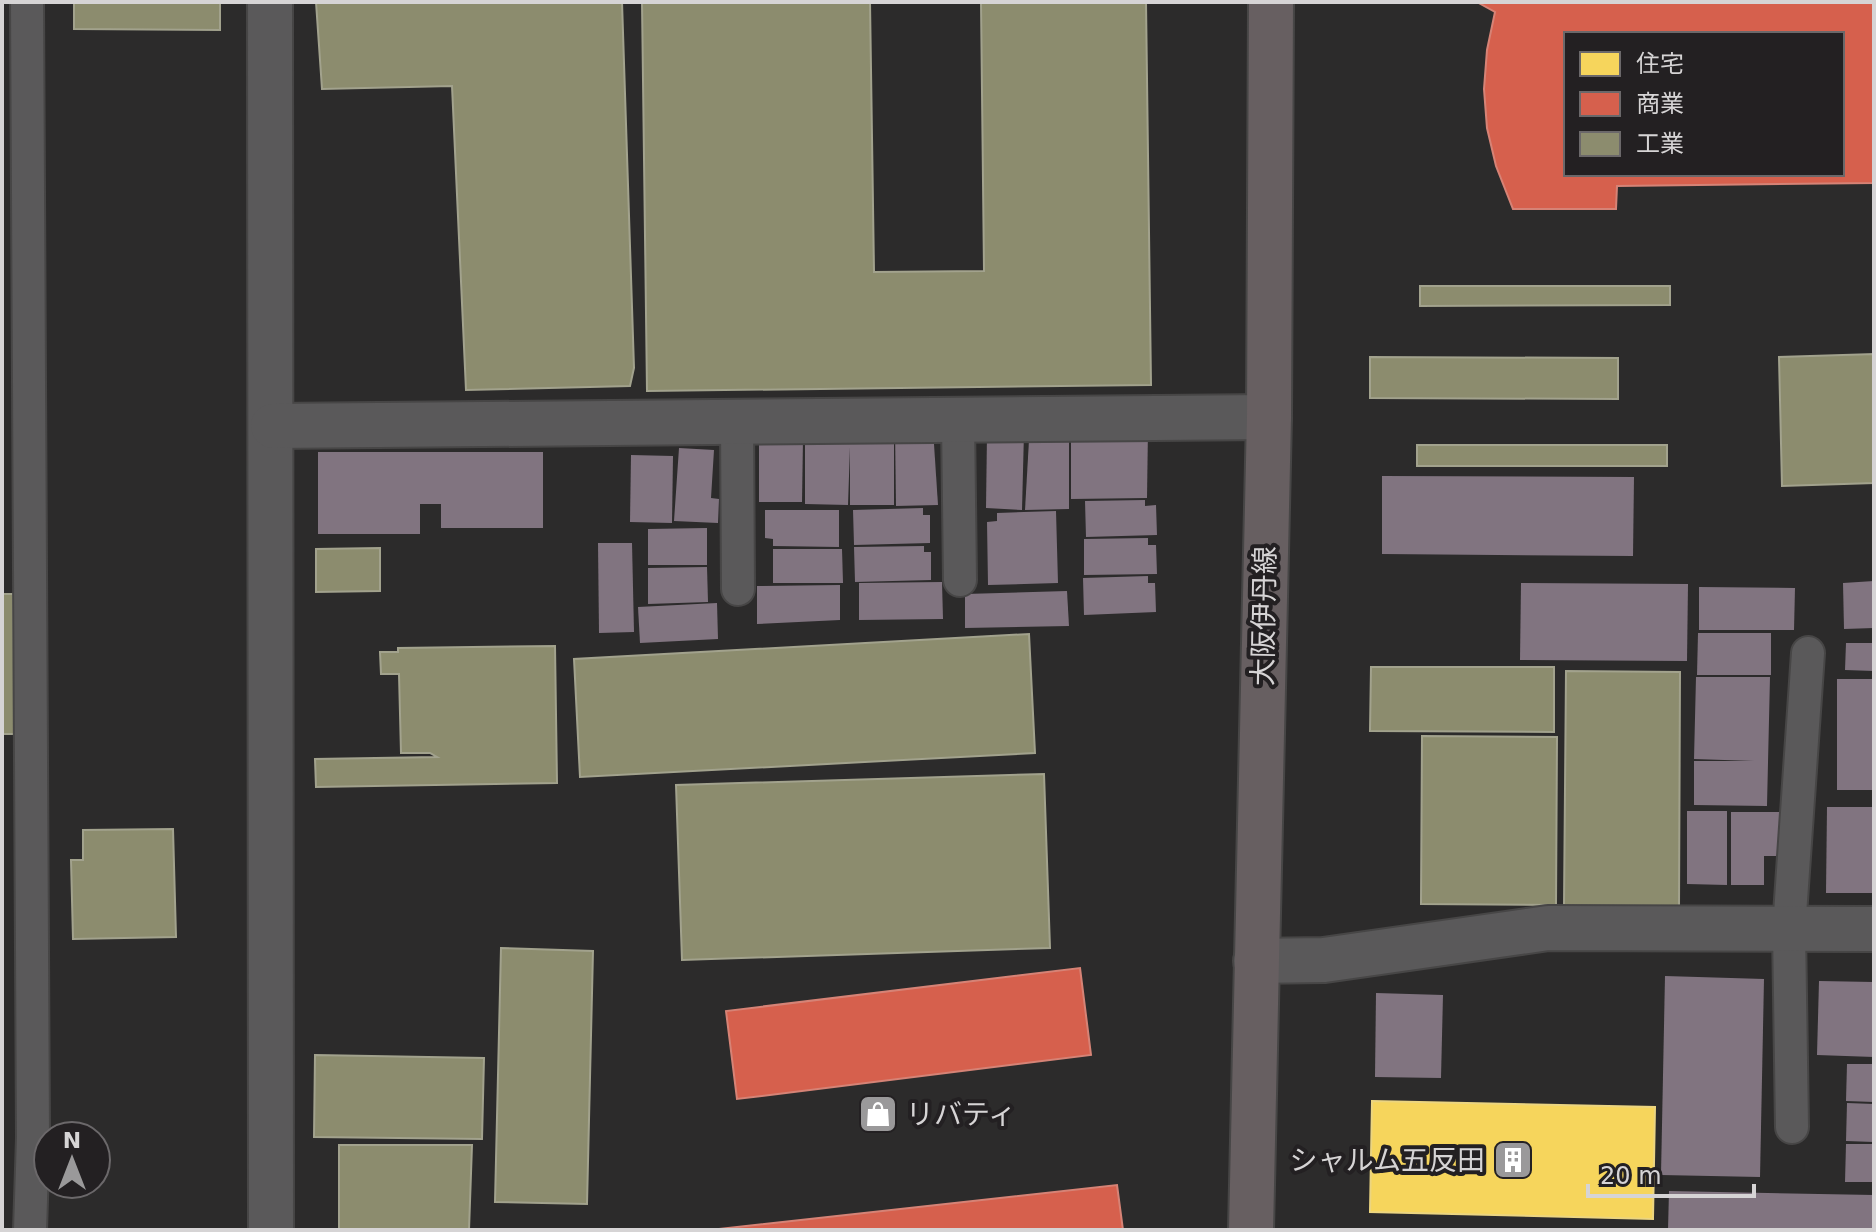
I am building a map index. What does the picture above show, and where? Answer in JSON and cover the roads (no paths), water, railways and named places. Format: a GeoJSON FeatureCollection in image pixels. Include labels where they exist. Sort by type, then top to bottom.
{"type":"FeatureCollection","features":[{"type":"Feature","properties":{"kind":"main road","name":"大阪伊丹線"},"geometry":{"type":"LineString","coordinates":[[1251,1230],[1269,417],[1271,2]]}},
{"type":"Feature","properties":{"kind":"street"},"geometry":{"type":"LineString","coordinates":[[270,2],[273,426],[271,1230]]}},
{"type":"Feature","properties":{"kind":"street"},"geometry":{"type":"LineString","coordinates":[[273,426],[1269,417]]}},
{"type":"Feature","properties":{"kind":"street"},"geometry":{"type":"LineString","coordinates":[[1256,961],[1324,960],[1548,928],[1874,929]]}},
{"type":"Feature","properties":{"kind":"lane"},"geometry":{"type":"LineString","coordinates":[[27,2],[33,1138],[30,1230]]}},
{"type":"Feature","properties":{"kind":"lane"},"geometry":{"type":"LineString","coordinates":[[958,420],[960,580]]}},
{"type":"Feature","properties":{"kind":"lane"},"geometry":{"type":"LineString","coordinates":[[737,422],[738,589]]}},
{"type":"Feature","properties":{"kind":"lane"},"geometry":{"type":"LineString","coordinates":[[1792,1127],[1789,929],[1808,653]]}},
{"type":"Feature","properties":{"kind":"place","name":"リバティ"},"geometry":{"type":"Point","coordinates":[878,1114]}},
{"type":"Feature","properties":{"kind":"place","name":"シャルム五反田"},"geometry":{"type":"Point","coordinates":[1513,1160]}}]}
